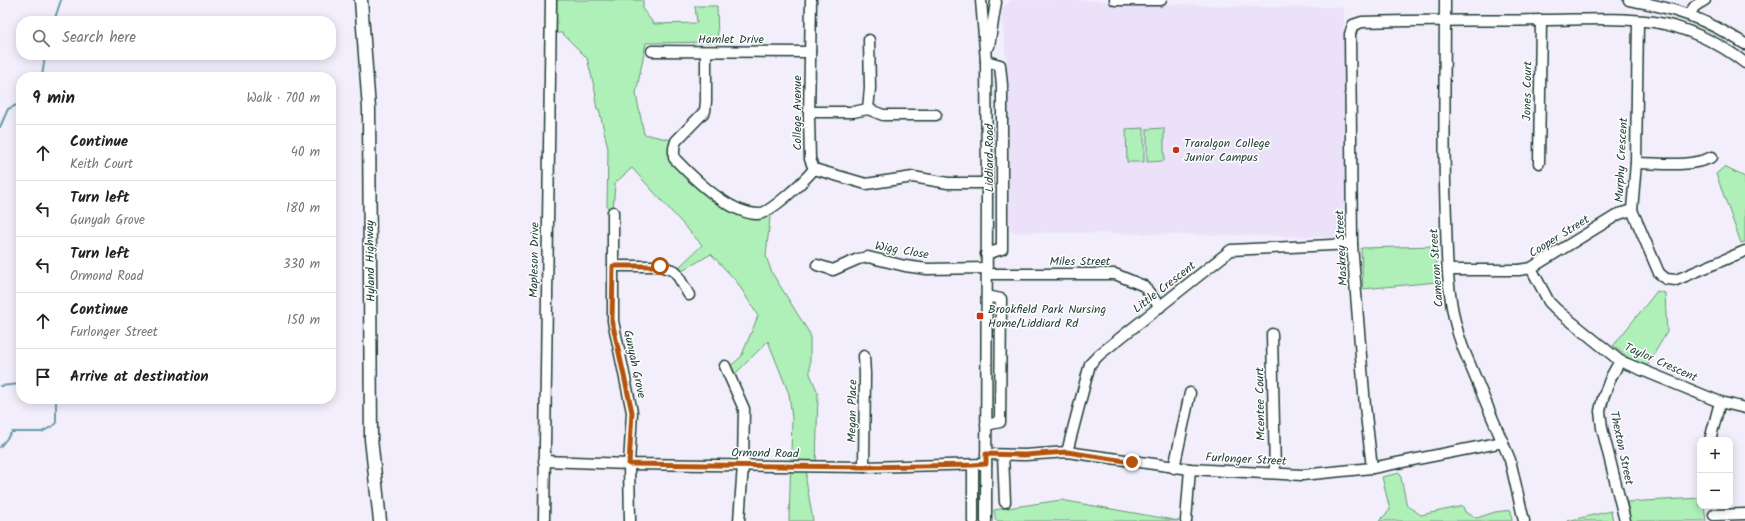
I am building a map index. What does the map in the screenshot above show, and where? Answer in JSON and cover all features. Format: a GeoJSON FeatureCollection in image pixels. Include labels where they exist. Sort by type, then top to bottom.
{"type":"FeatureCollection","features":[{"type":"Feature","properties":{"kind":"main road","name":"Hyland Highway"},"geometry":{"type":"LineString","coordinates":[[361,0],[369,109],[371,439],[380,521]]}},
{"type":"Feature","properties":{"kind":"street","name":"Mapleson Drive"},"geometry":{"type":"LineString","coordinates":[[544,521],[551,0]]}},
{"type":"Feature","properties":{"kind":"street","name":"College Avenue"},"geometry":{"type":"LineString","coordinates":[[811,0],[809,112],[810,159],[814,170]]}},
{"type":"Feature","properties":{"kind":"street"},"geometry":{"type":"LineString","coordinates":[[980,0],[990,3],[998,1]]}},
{"type":"Feature","properties":{"kind":"street","name":"Liddiard Road"},"geometry":{"type":"LineString","coordinates":[[980,0],[986,61],[988,183],[986,254],[986,521]]}},
{"type":"Feature","properties":{"kind":"street"},"geometry":{"type":"LineString","coordinates":[[1115,0],[1161,0]]}},
{"type":"Feature","properties":{"kind":"street","name":"Cameron Street"},"geometry":{"type":"LineString","coordinates":[[1445,0],[1444,175],[1451,308],[1456,329],[1510,460],[1524,521]]}},
{"type":"Feature","properties":{"kind":"street"},"geometry":{"type":"LineString","coordinates":[[1629,0],[1689,14],[1720,28],[1745,44]]}},
{"type":"Feature","properties":{"kind":"street"},"geometry":{"type":"LineString","coordinates":[[1689,14],[1695,6],[1705,0]]}},
{"type":"Feature","properties":{"kind":"street","name":"Liddiard Road"},"geometry":{"type":"LineString","coordinates":[[986,61],[998,1]]}},
{"type":"Feature","properties":{"kind":"street"},"geometry":{"type":"LineString","coordinates":[[1445,20],[1599,19],[1655,22],[1680,28],[1708,40],[1733,54],[1745,63]]}},
{"type":"Feature","properties":{"kind":"street","name":"Maskrey Street"},"geometry":{"type":"LineString","coordinates":[[1372,468],[1365,406],[1352,244],[1350,34],[1353,26],[1362,22],[1445,20]]}},
{"type":"Feature","properties":{"kind":"street","name":"Jones Court"},"geometry":{"type":"LineString","coordinates":[[1540,163],[1541,20]]}},
{"type":"Feature","properties":{"kind":"street","name":"Murphy Crescent"},"geometry":{"type":"LineString","coordinates":[[1638,21],[1636,163],[1632,210],[1659,273],[1666,279],[1676,280],[1745,251]]}},
{"type":"Feature","properties":{"kind":"street"},"geometry":{"type":"LineString","coordinates":[[868,109],[870,88],[869,40]]}},
{"type":"Feature","properties":{"kind":"street","name":"Hamlet Drive"},"geometry":{"type":"LineString","coordinates":[[652,51],[810,52]]}},
{"type":"Feature","properties":{"kind":"street"},"geometry":{"type":"LineString","coordinates":[[706,52],[705,111],[676,141],[674,158],[689,174],[720,199],[742,210],[758,215],[768,210],[790,193],[814,170],[866,184],[913,177],[948,183],[988,183]]}},
{"type":"Feature","properties":{"kind":"street","name":"Liddiard Road"},"geometry":{"type":"LineString","coordinates":[[986,61],[1000,65],[1002,85],[1002,249],[986,254]]}},
{"type":"Feature","properties":{"kind":"street"},"geometry":{"type":"LineString","coordinates":[[809,112],[852,112],[868,109],[883,114],[936,114]]}},
{"type":"Feature","properties":{"kind":"street"},"geometry":{"type":"LineString","coordinates":[[1636,163],[1692,163],[1703,161],[1712,157]]}},
{"type":"Feature","properties":{"kind":"street","name":"Cooper Street"},"geometry":{"type":"LineString","coordinates":[[1448,270],[1519,270],[1531,268],[1619,214],[1632,210]]}},
{"type":"Feature","properties":{"kind":"street","name":"Gunyah Grove"},"geometry":{"type":"LineString","coordinates":[[613,212],[612,321],[632,412],[629,464],[630,521]]}},
{"type":"Feature","properties":{"kind":"street","name":"Little Crescent"},"geometry":{"type":"LineString","coordinates":[[1067,452],[1090,364],[1100,354],[1231,250],[1352,244]]}},
{"type":"Feature","properties":{"kind":"street","name":"Wigg Close"},"geometry":{"type":"LineString","coordinates":[[817,265],[833,270],[868,257],[905,266],[927,269],[987,271]]}},
{"type":"Feature","properties":{"kind":"street"},"geometry":{"type":"LineString","coordinates":[[613,266],[660,266],[676,271],[689,295]]}},
{"type":"Feature","properties":{"kind":"street","name":"Taylor Crescent"},"geometry":{"type":"LineString","coordinates":[[1531,268],[1549,302],[1620,361],[1720,402],[1745,408]]}},
{"type":"Feature","properties":{"kind":"street","name":"Miles Street"},"geometry":{"type":"LineString","coordinates":[[987,271],[1115,274],[1144,286],[1160,306]]}},
{"type":"Feature","properties":{"kind":"street"},"geometry":{"type":"LineString","coordinates":[[986,425],[1000,422],[1000,298],[987,296]]}},
{"type":"Feature","properties":{"kind":"street","name":"Mcentee Court"},"geometry":{"type":"LineString","coordinates":[[1272,334],[1275,473]]}},
{"type":"Feature","properties":{"kind":"street","name":"Megan Place"},"geometry":{"type":"LineString","coordinates":[[864,356],[864,467]]}},
{"type":"Feature","properties":{"kind":"street","name":"Thexton Street"},"geometry":{"type":"LineString","coordinates":[[1620,361],[1602,398],[1600,411],[1602,428],[1624,521]]}},
{"type":"Feature","properties":{"kind":"street"},"geometry":{"type":"LineString","coordinates":[[725,366],[744,409],[740,521]]}},
{"type":"Feature","properties":{"kind":"street"},"geometry":{"type":"LineString","coordinates":[[1174,468],[1190,393]]}},
{"type":"Feature","properties":{"kind":"street"},"geometry":{"type":"LineString","coordinates":[[1711,437],[1720,402]]}},
{"type":"Feature","properties":{"kind":"street","name":"Furlonger Street"},"geometry":{"type":"LineString","coordinates":[[986,459],[1003,456],[1067,452],[1190,470],[1302,475],[1372,468],[1503,442]]}},
{"type":"Feature","properties":{"kind":"street"},"geometry":{"type":"LineString","coordinates":[[1003,456],[1005,502]]}},
{"type":"Feature","properties":{"kind":"street","name":"Ormond Road"},"geometry":{"type":"LineString","coordinates":[[544,461],[629,464],[864,467],[973,465],[986,459]]}},
{"type":"Feature","properties":{"kind":"street"},"geometry":{"type":"LineString","coordinates":[[973,465],[973,521]]}},
{"type":"Feature","properties":{"kind":"street"},"geometry":{"type":"LineString","coordinates":[[1186,521],[1190,470]]}},
{"type":"Feature","properties":{"kind":"street"},"geometry":{"type":"LineString","coordinates":[[1714,514],[1745,514]]}},
{"type":"Feature","properties":{"kind":"shaded area","name":"Traralgon College Junior Campus"},"geometry":{"type":"Polygon","coordinates":[[[1012,0],[1073,0],[1255,7],[1344,7],[1345,237],[1010,232],[1007,69],[1001,9],[1012,0]]]}},
{"type":"Feature","properties":{"kind":"green space"},"geometry":{"type":"Polygon","coordinates":[[[551,0],[643,0],[643,10],[654,24],[697,23],[695,6],[717,6],[718,42],[646,43],[636,94],[644,134],[676,141],[676,158],[742,210],[771,208],[766,256],[772,273],[810,334],[810,374],[818,393],[816,466],[807,466],[806,480],[813,521],[789,521],[792,419],[789,394],[768,341],[732,377],[727,369],[741,357],[758,316],[737,282],[711,254],[677,274],[675,271],[702,245],[632,168],[615,183],[613,212],[607,207],[608,149],[599,109],[597,109],[596,95],[587,58],[562,33],[551,33],[551,0]]]}},
{"type":"Feature","properties":{"kind":"green space"},"geometry":{"type":"Polygon","coordinates":[[[1144,128],[1144,162],[1127,162],[1126,129],[1144,128]]]}},
{"type":"Feature","properties":{"kind":"green space"},"geometry":{"type":"Polygon","coordinates":[[[1164,128],[1164,161],[1147,162],[1147,129],[1164,128]]]}},
{"type":"Feature","properties":{"kind":"green space"},"geometry":{"type":"Polygon","coordinates":[[[1724,167],[1745,177],[1745,242],[1741,243],[1716,174],[1724,167]]]}},
{"type":"Feature","properties":{"kind":"green space"},"geometry":{"type":"Polygon","coordinates":[[[1435,246],[1437,282],[1363,289],[1361,248],[1435,246]]]}},
{"type":"Feature","properties":{"kind":"green space"},"geometry":{"type":"Polygon","coordinates":[[[1657,291],[1665,293],[1667,332],[1647,366],[1630,359],[1613,346],[1657,291]]]}},
{"type":"Feature","properties":{"kind":"green space"},"geometry":{"type":"Polygon","coordinates":[[[1400,473],[1407,506],[1421,515],[1463,506],[1465,512],[1477,518],[1495,512],[1511,510],[1512,521],[1379,521],[1390,510],[1382,477],[1400,473]]]}},
{"type":"Feature","properties":{"kind":"green space"},"geometry":{"type":"Polygon","coordinates":[[[1697,498],[1697,509],[1704,509],[1706,521],[1631,521],[1627,502],[1697,498]]]}},
{"type":"Feature","properties":{"kind":"green space"},"geometry":{"type":"Polygon","coordinates":[[[1061,500],[1179,521],[996,521],[994,510],[1061,500]]]}},
{"type":"Feature","properties":{"kind":"green space"},"geometry":{"type":"Polygon","coordinates":[[[1611,511],[1613,521],[1567,521],[1611,511]]]}},
{"type":"Feature","properties":{"kind":"waterway"},"geometry":{"type":"LineString","coordinates":[[56,16],[61,0]]}},
{"type":"Feature","properties":{"kind":"waterway"},"geometry":{"type":"LineString","coordinates":[[43,72],[44,60]]}},
{"type":"Feature","properties":{"kind":"waterway"},"geometry":{"type":"LineString","coordinates":[[0,127],[8,109],[16,105]]}},
{"type":"Feature","properties":{"kind":"waterway"},"geometry":{"type":"LineString","coordinates":[[0,386],[16,384]]}},
{"type":"Feature","properties":{"kind":"waterway"},"geometry":{"type":"LineString","coordinates":[[0,447],[12,432],[42,432],[56,424],[56,404]]}},
{"type":"Feature","properties":{"kind":"place","name":"Traralgon College Junior Campus"},"geometry":{"type":"Point","coordinates":[1176,150]}},
{"type":"Feature","properties":{"kind":"place","name":"Brookfield Park Nursing Home/Liddiard Rd"},"geometry":{"type":"Point","coordinates":[980,316]}},
{"type":"Feature","properties":{"kind":"route"},"geometry":{"type":"LineString","coordinates":[[660,266],[613,266],[612,321],[632,412],[629,464],[864,467],[973,465],[986,464],[986,454],[1003,456],[1067,452],[1132,462]]}}]}
